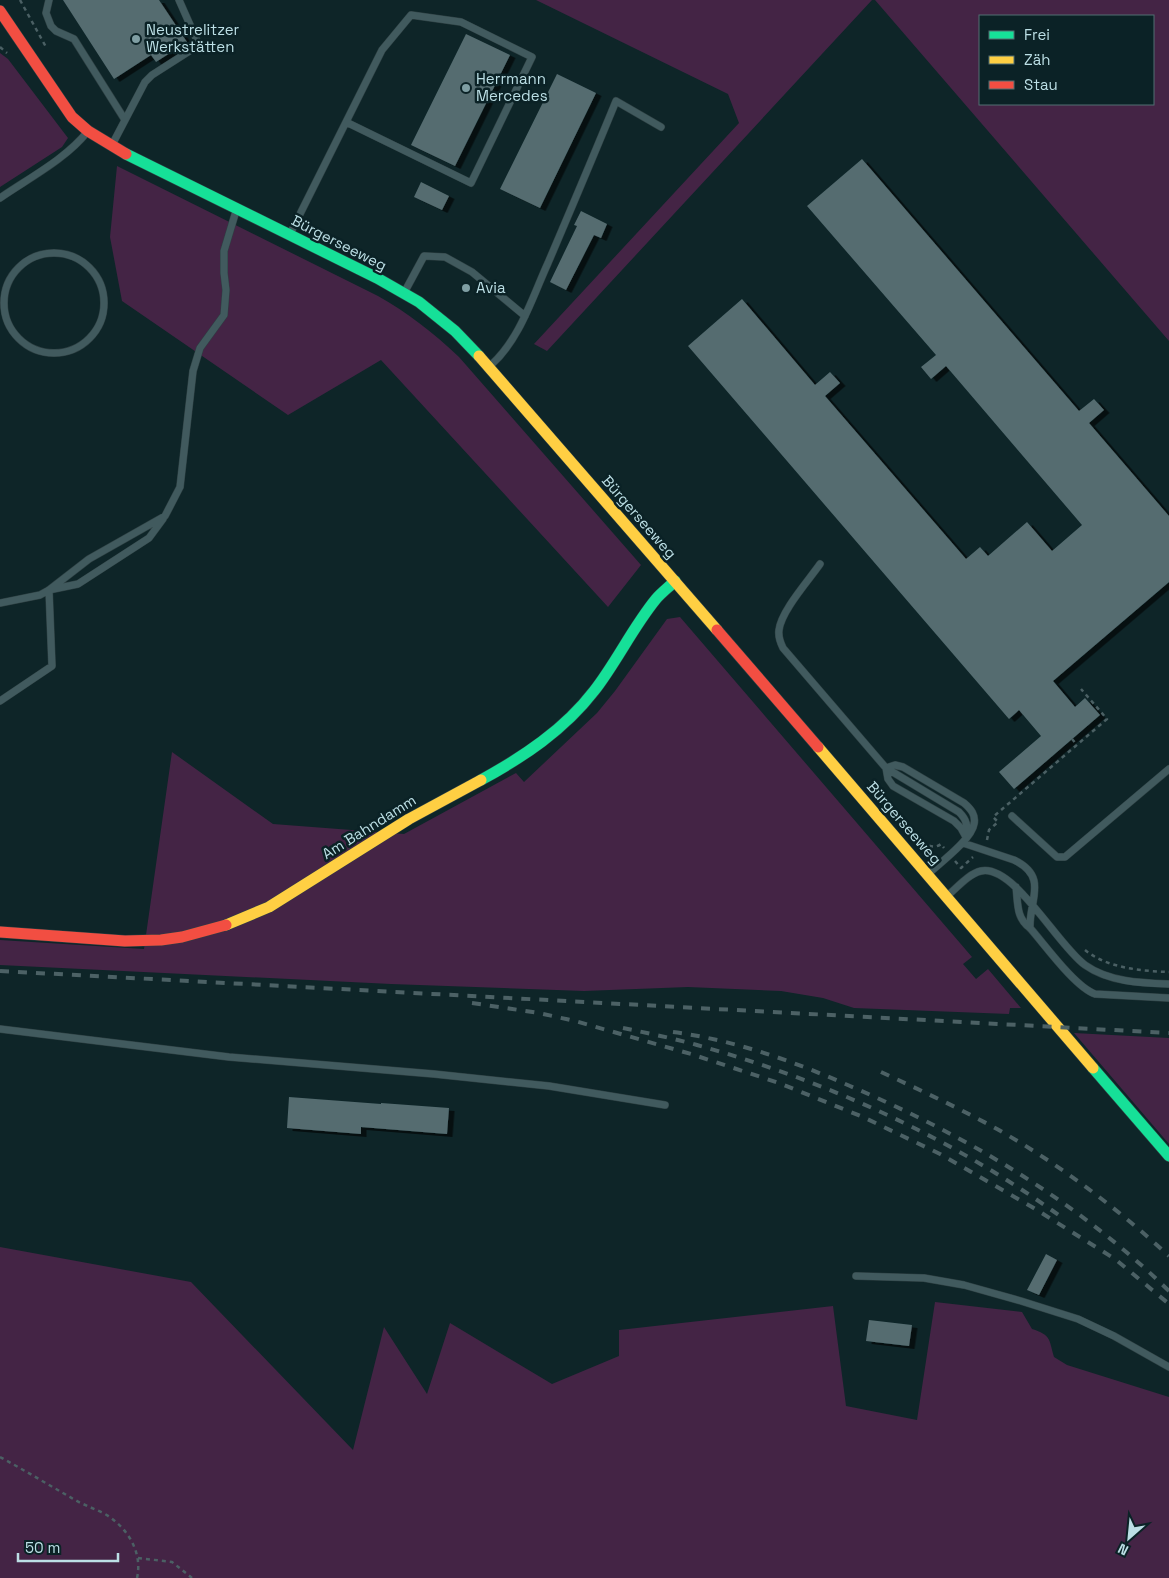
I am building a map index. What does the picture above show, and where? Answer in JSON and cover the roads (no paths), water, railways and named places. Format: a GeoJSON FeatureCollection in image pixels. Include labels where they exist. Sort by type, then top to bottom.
{"type":"FeatureCollection","features":[{"type":"Feature","properties":{"kind":"street","name":"Bürgerseeweg"},"geometry":{"type":"LineString","coordinates":[[0,11],[63,105],[76,121],[88,131],[112,146],[377,278],[404,293],[455,331],[489,367],[675,581],[1169,1156]]}},
{"type":"Feature","properties":{"kind":"street","name":"Am Bahndamm"},"geometry":{"type":"LineString","coordinates":[[0,932],[125,941],[161,940],[182,937],[224,926],[268,907],[409,819],[506,766],[546,739],[571,717],[594,691],[656,599],[675,581]]}},
{"type":"Feature","properties":{"kind":"lane"},"geometry":{"type":"LineString","coordinates":[[49,0],[46,13],[51,26],[74,39],[125,120]]}},
{"type":"Feature","properties":{"kind":"lane"},"geometry":{"type":"LineString","coordinates":[[112,146],[145,82],[152,75],[199,45],[179,0]]}},
{"type":"Feature","properties":{"kind":"lane"},"geometry":{"type":"LineString","coordinates":[[290,235],[346,122],[382,50],[410,15],[461,22],[532,57],[470,183],[346,122]]}},
{"type":"Feature","properties":{"kind":"lane"},"geometry":{"type":"LineString","coordinates":[[489,367],[518,331],[573,206],[616,101],[661,126]]}},
{"type":"Feature","properties":{"kind":"lane"},"geometry":{"type":"LineString","coordinates":[[0,198],[65,154],[80,142],[88,131]]}},
{"type":"Feature","properties":{"kind":"lane"},"geometry":{"type":"LineString","coordinates":[[49,590],[78,584],[149,538],[165,516],[180,487],[193,371],[200,348],[224,315],[226,290],[224,252],[237,209]]}},
{"type":"Feature","properties":{"kind":"lane"},"geometry":{"type":"LineString","coordinates":[[58,253],[74,257],[88,266],[98,279],[104,295],[104,312],[99,328],[88,341],[75,350],[59,354],[42,353],[26,346],[14,335],[6,320],[3,304],[6,287],[13,272],[26,261],[41,254],[58,253]]}},
{"type":"Feature","properties":{"kind":"lane"},"geometry":{"type":"LineString","coordinates":[[404,293],[424,256],[445,257],[472,272],[525,316]]}},
{"type":"Feature","properties":{"kind":"lane"},"geometry":{"type":"LineString","coordinates":[[0,603],[40,595],[89,559],[165,516]]}},
{"type":"Feature","properties":{"kind":"lane"},"geometry":{"type":"LineString","coordinates":[[820,564],[785,613],[778,631],[783,648],[886,768],[888,778],[893,786],[954,822],[961,828],[964,840]]}},
{"type":"Feature","properties":{"kind":"lane"},"geometry":{"type":"LineString","coordinates":[[0,701],[52,666],[49,590]]}},
{"type":"Feature","properties":{"kind":"lane"},"geometry":{"type":"LineString","coordinates":[[886,768],[895,765],[903,767],[964,803],[971,809],[974,815],[972,829],[964,840],[928,874]]}},
{"type":"Feature","properties":{"kind":"lane"},"geometry":{"type":"LineString","coordinates":[[1012,816],[1058,857],[1065,857],[1169,769]]}},
{"type":"Feature","properties":{"kind":"lane"},"geometry":{"type":"LineString","coordinates":[[964,840],[1025,866],[1035,884],[1036,894],[1030,928]]}},
{"type":"Feature","properties":{"kind":"lane"},"geometry":{"type":"LineString","coordinates":[[947,896],[979,871],[996,872],[1004,876],[1016,887],[1073,955],[1084,965],[1121,980],[1169,984]]}},
{"type":"Feature","properties":{"kind":"lane"},"geometry":{"type":"LineString","coordinates":[[1016,887],[1020,917],[1023,923],[1030,928],[1076,981],[1089,992],[1169,998]]}},
{"type":"Feature","properties":{"kind":"lane"},"geometry":{"type":"LineString","coordinates":[[0,1029],[229,1057],[434,1074],[549,1086],[665,1105]]}},
{"type":"Feature","properties":{"kind":"lane"},"geometry":{"type":"LineString","coordinates":[[856,1276],[924,1278],[964,1285],[1021,1301],[1078,1319],[1169,1367]]}},
{"type":"Feature","properties":{"kind":"railway"},"geometry":{"type":"LineString","coordinates":[[0,971],[1169,1033]]}},
{"type":"Feature","properties":{"kind":"railway"},"geometry":{"type":"LineString","coordinates":[[472,1003],[539,1013],[575,1021],[691,1054],[779,1083],[863,1117],[940,1154],[1032,1207],[1115,1259],[1169,1304]]}},
{"type":"Feature","properties":{"kind":"railway"},"geometry":{"type":"LineString","coordinates":[[623,1028],[688,1042],[794,1076],[842,1095],[934,1138],[979,1163],[1064,1219]]}},
{"type":"Feature","properties":{"kind":"railway"},"geometry":{"type":"LineString","coordinates":[[673,1032],[718,1040],[785,1060],[894,1105],[936,1126],[978,1149],[1058,1200],[1134,1258],[1169,1291]]}},
{"type":"Feature","properties":{"kind":"railway"},"geometry":{"type":"LineString","coordinates":[[881,1072],[983,1121],[1043,1157],[1108,1204],[1169,1256]]}},
{"type":"Feature","properties":{"kind":"place","name":"Neustrelitzer Werkstätten"},"geometry":{"type":"Point","coordinates":[136,39]}},
{"type":"Feature","properties":{"kind":"place","name":"Herrmann Mercedes"},"geometry":{"type":"Point","coordinates":[466,88]}},
{"type":"Feature","properties":{"kind":"place","name":"Avia"},"geometry":{"type":"Point","coordinates":[466,288]}}]}
